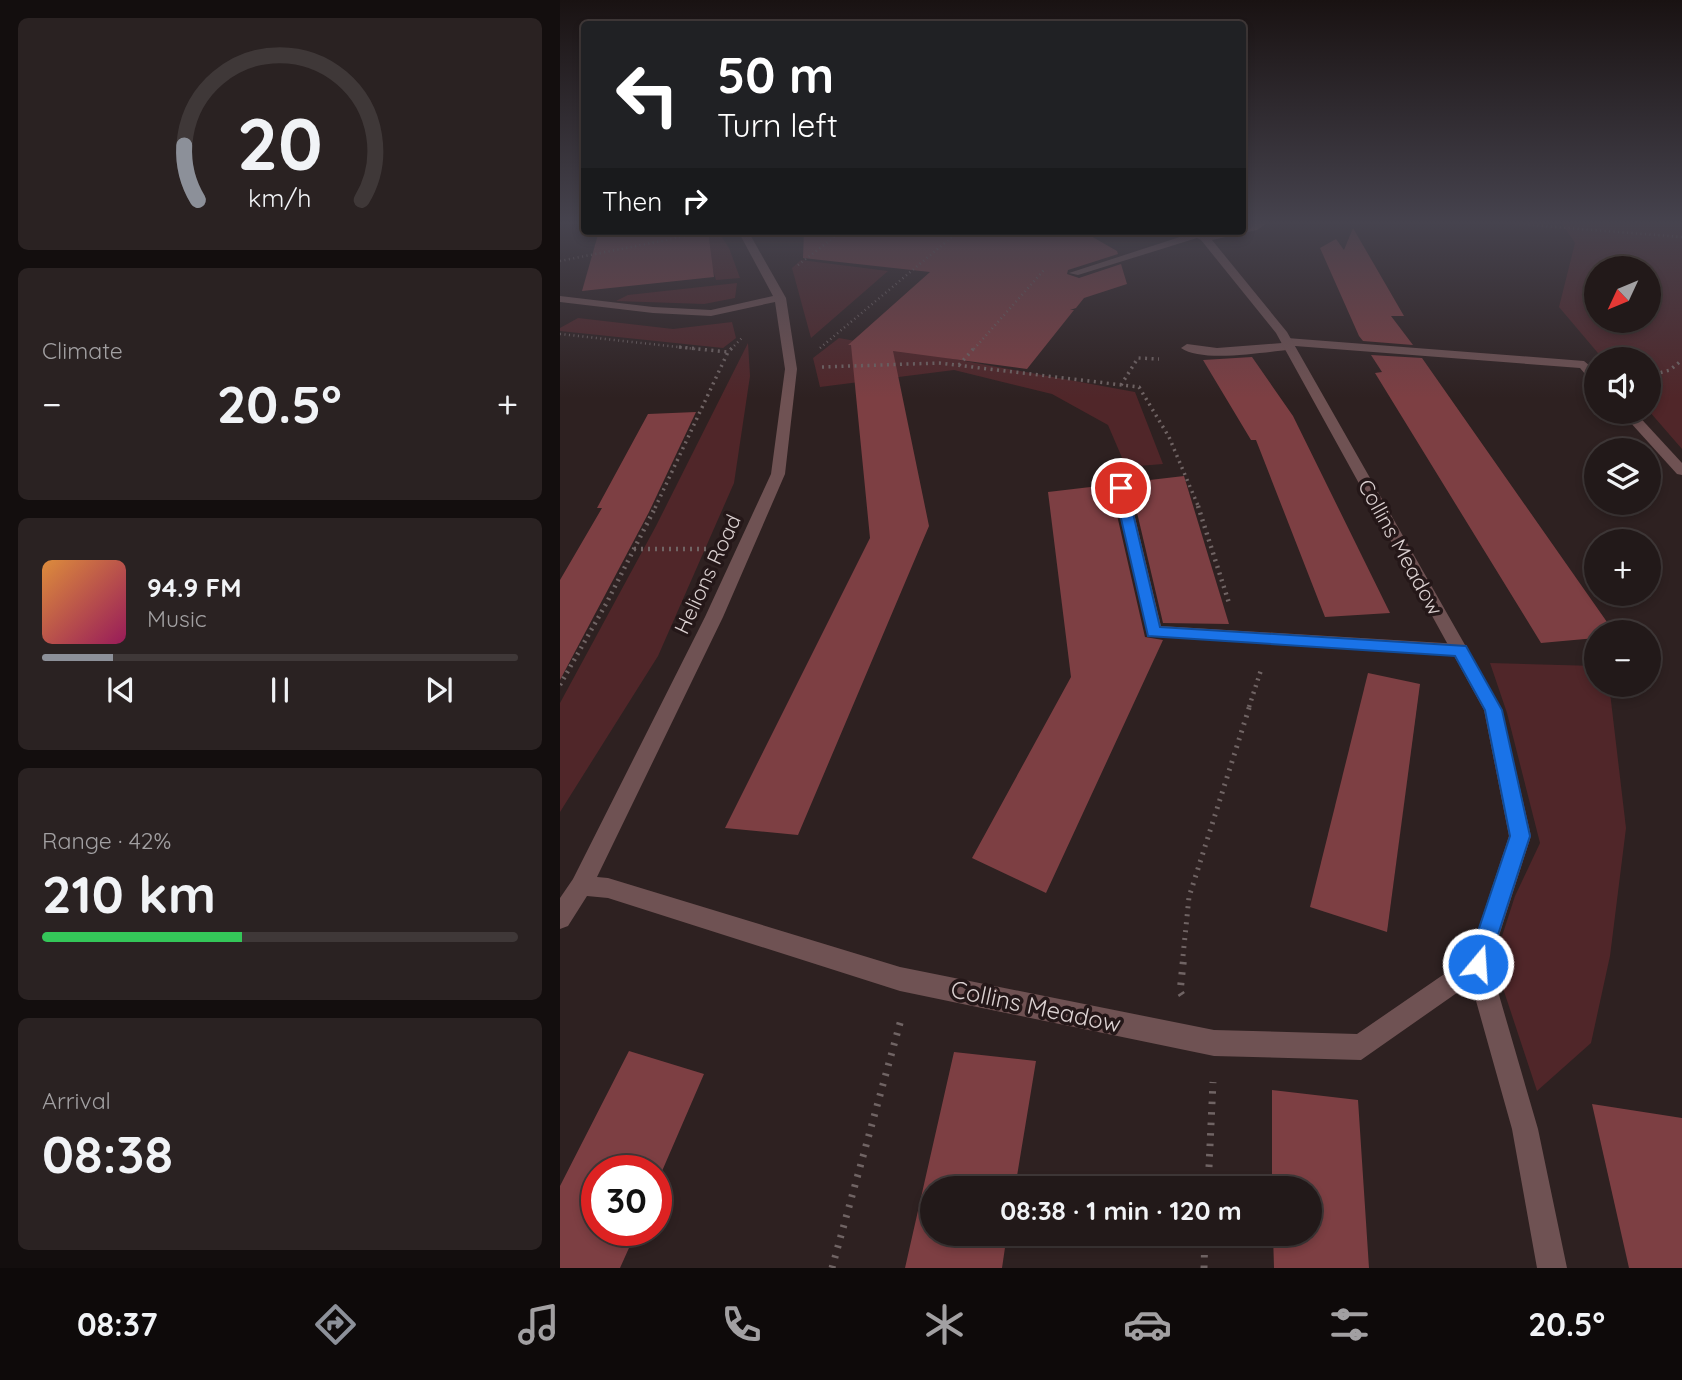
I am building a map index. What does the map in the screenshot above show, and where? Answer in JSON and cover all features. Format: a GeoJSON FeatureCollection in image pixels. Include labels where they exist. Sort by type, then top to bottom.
{"type":"FeatureCollection","features":[{"type":"Feature","properties":{"kind":"street","name":"Helions Road"},"geometry":{"type":"LineString","coordinates":[[560,918],[581,886],[714,617],[778,474],[791,368],[776,291],[770,280]]}},
{"type":"Feature","properties":{"kind":"street","name":"Collins Meadow"},"geometry":{"type":"LineString","coordinates":[[581,886],[608,888],[912,980],[1214,1043],[1361,1047],[1478,964],[1520,836],[1493,710],[1288,344],[1235,280]]}},
{"type":"Feature","properties":{"kind":"street"},"geometry":{"type":"LineString","coordinates":[[560,299],[653,310],[711,313],[776,291]]}},
{"type":"Feature","properties":{"kind":"street"},"geometry":{"type":"LineString","coordinates":[[1187,348],[1217,352],[1288,344],[1584,365]]}},
{"type":"Feature","properties":{"kind":"street"},"geometry":{"type":"LineString","coordinates":[[1638,424],[1682,471]]}},
{"type":"Feature","properties":{"kind":"street"},"geometry":{"type":"LineString","coordinates":[[1121,488],[1154,632],[1460,650]]}},
{"type":"Feature","properties":{"kind":"street"},"geometry":{"type":"LineString","coordinates":[[1478,964],[1525,1129],[1552,1268]]}},
{"type":"Feature","properties":{"kind":"path"},"geometry":{"type":"LineString","coordinates":[[776,291],[788,280]]}},
{"type":"Feature","properties":{"kind":"path"},"geometry":{"type":"LineString","coordinates":[[791,368],[836,337],[902,280]]}},
{"type":"Feature","properties":{"kind":"path"},"geometry":{"type":"LineString","coordinates":[[959,365],[1035,280]]}},
{"type":"Feature","properties":{"kind":"path"},"geometry":{"type":"LineString","coordinates":[[560,685],[592,633],[727,352],[740,342],[748,327]]}},
{"type":"Feature","properties":{"kind":"path"},"geometry":{"type":"LineString","coordinates":[[560,334],[727,352]]}},
{"type":"Feature","properties":{"kind":"path"},"geometry":{"type":"LineString","coordinates":[[1121,384],[1138,358],[1184,361],[1187,348]]}},
{"type":"Feature","properties":{"kind":"path"},"geometry":{"type":"LineString","coordinates":[[1661,373],[1671,370],[1682,360]]}},
{"type":"Feature","properties":{"kind":"path"},"geometry":{"type":"LineString","coordinates":[[791,368],[939,363],[1139,387],[1158,414],[1206,526],[1240,638]]}},
{"type":"Feature","properties":{"kind":"path"},"geometry":{"type":"LineString","coordinates":[[634,549],[717,549]]}},
{"type":"Feature","properties":{"kind":"path"},"geometry":{"type":"LineString","coordinates":[[1208,1176],[1214,1043],[1180,992],[1189,897],[1271,639]]}},
{"type":"Feature","properties":{"kind":"path"},"geometry":{"type":"LineString","coordinates":[[832,1268],[912,980]]}},
{"type":"Feature","properties":{"kind":"path"},"geometry":{"type":"LineString","coordinates":[[1204,1268],[1205,1246]]}},
{"type":"Feature","properties":{"kind":"shaded area"},"geometry":{"type":"Polygon","coordinates":[[[795,280],[877,280],[811,338],[795,280]]]}},
{"type":"Feature","properties":{"kind":"shaded area"},"geometry":{"type":"Polygon","coordinates":[[[1566,280],[1584,280],[1584,333],[1661,333],[1661,280],[1682,280],[1682,449],[1660,424],[1661,347],[1593,347],[1559,307],[1566,280]]]}},
{"type":"Feature","properties":{"kind":"shaded area"},"geometry":{"type":"Polygon","coordinates":[[[737,283],[735,298],[704,304],[616,301],[628,295],[737,283]]]}},
{"type":"Feature","properties":{"kind":"shaded area"},"geometry":{"type":"Polygon","coordinates":[[[578,318],[673,329],[732,322],[736,338],[723,348],[560,331],[560,328],[578,318]]]}},
{"type":"Feature","properties":{"kind":"shaded area"},"geometry":{"type":"Polygon","coordinates":[[[839,338],[1135,392],[1163,464],[1126,467],[1108,425],[1052,394],[954,370],[820,387],[813,358],[839,338]]]}},
{"type":"Feature","properties":{"kind":"shaded area"},"geometry":{"type":"Polygon","coordinates":[[[748,343],[750,376],[734,483],[658,656],[560,812],[560,703],[656,526],[748,343]]]}},
{"type":"Feature","properties":{"kind":"shaded area"},"geometry":{"type":"Polygon","coordinates":[[[1490,663],[1584,666],[1584,697],[1611,697],[1626,828],[1610,956],[1591,1043],[1537,1091],[1494,961],[1515,896],[1540,843],[1507,713],[1490,663]]]}},
{"type":"Feature","properties":{"kind":"building"},"geometry":{"type":"Polygon","coordinates":[[[585,280],[684,280],[582,291],[585,280]]]}},
{"type":"Feature","properties":{"kind":"building"},"geometry":{"type":"Polygon","coordinates":[[[921,280],[1126,280],[1127,284],[1084,298],[1076,308],[1070,310],[1074,310],[1027,369],[893,351],[929,526],[798,835],[725,828],[870,538],[851,345],[848,345],[921,280]]]}},
{"type":"Feature","properties":{"kind":"building"},"geometry":{"type":"Polygon","coordinates":[[[1334,280],[1383,280],[1404,316],[1391,316],[1413,345],[1363,341],[1334,280]]]}},
{"type":"Feature","properties":{"kind":"building"},"geometry":{"type":"Polygon","coordinates":[[[1371,355],[1422,358],[1584,589],[1584,606],[1596,606],[1606,620],[1584,620],[1584,639],[1541,643],[1375,373],[1382,372],[1371,355]]]}},
{"type":"Feature","properties":{"kind":"building"},"geometry":{"type":"Polygon","coordinates":[[[1252,357],[1293,416],[1390,613],[1325,617],[1256,440],[1251,440],[1203,360],[1252,357]]]}},
{"type":"Feature","properties":{"kind":"building"},"geometry":{"type":"Polygon","coordinates":[[[696,412],[649,512],[560,680],[560,580],[602,508],[597,508],[648,414],[696,412]]]}},
{"type":"Feature","properties":{"kind":"building"},"geometry":{"type":"Polygon","coordinates":[[[1184,476],[1229,624],[1163,623],[1131,487],[1124,483],[1184,476]]]}},
{"type":"Feature","properties":{"kind":"building"},"geometry":{"type":"Polygon","coordinates":[[[1116,484],[1111,489],[1145,637],[1163,640],[1046,893],[972,858],[1071,677],[1048,492],[1116,484]]]}},
{"type":"Feature","properties":{"kind":"building"},"geometry":{"type":"Polygon","coordinates":[[[1368,673],[1420,684],[1387,932],[1310,907],[1368,673]]]}},
{"type":"Feature","properties":{"kind":"building"},"geometry":{"type":"Polygon","coordinates":[[[629,1051],[704,1074],[669,1155],[581,1155],[581,1246],[630,1246],[620,1268],[560,1268],[560,1186],[629,1051]]]}},
{"type":"Feature","properties":{"kind":"building"},"geometry":{"type":"Polygon","coordinates":[[[954,1052],[1036,1061],[1017,1176],[926,1176],[954,1052]]]}},
{"type":"Feature","properties":{"kind":"building"},"geometry":{"type":"Polygon","coordinates":[[[1272,1090],[1358,1100],[1369,1268],[1274,1268],[1273,1246],[1322,1246],[1322,1176],[1272,1176],[1272,1090]]]}},
{"type":"Feature","properties":{"kind":"building"},"geometry":{"type":"Polygon","coordinates":[[[1592,1104],[1682,1118],[1682,1268],[1629,1268],[1592,1104]]]}},
{"type":"Feature","properties":{"kind":"building"},"geometry":{"type":"Polygon","coordinates":[[[920,1202],[920,1246],[1005,1246],[1002,1268],[905,1268],[920,1202]]]}},
{"type":"Feature","properties":{"kind":"route"},"geometry":{"type":"LineString","coordinates":[[1121,488],[1154,632],[1460,650],[1493,710],[1520,836],[1478,964]]}}]}
